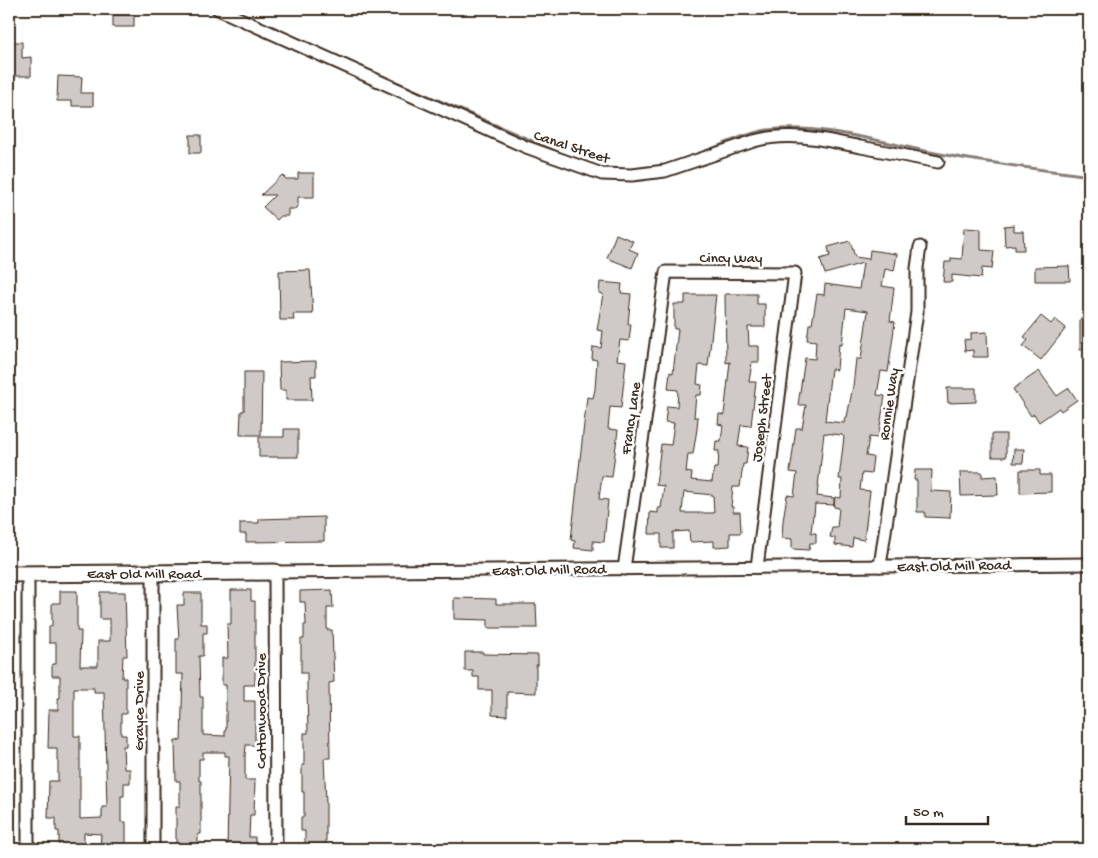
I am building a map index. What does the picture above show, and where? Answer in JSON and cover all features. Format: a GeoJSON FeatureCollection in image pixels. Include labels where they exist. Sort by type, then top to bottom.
{"type":"FeatureCollection","features":[{"type":"Feature","properties":{"kind":"street","name":"Canal Street"},"geometry":{"type":"LineString","coordinates":[[218,9],[526,147],[602,174],[632,176],[665,171],[754,141],[769,137],[791,135],[839,142],[938,162]]}},
{"type":"Feature","properties":{"kind":"street","name":"Ronnie Way"},"geometry":{"type":"LineString","coordinates":[[880,566],[917,312],[917,268],[920,247]]}},
{"type":"Feature","properties":{"kind":"street","name":"Cincy Way"},"geometry":{"type":"LineString","coordinates":[[666,272],[795,273]]}},
{"type":"Feature","properties":{"kind":"street","name":"Francy Lane"},"geometry":{"type":"LineString","coordinates":[[624,569],[666,272]]}},
{"type":"Feature","properties":{"kind":"street","name":"Joseph Street"},"geometry":{"type":"LineString","coordinates":[[757,567],[795,273]]}},
{"type":"Feature","properties":{"kind":"street","name":"East Old Mill Road"},"geometry":{"type":"LineString","coordinates":[[9,574],[1089,564]]}},
{"type":"Feature","properties":{"kind":"street","name":"Cottonwood Drive"},"geometry":{"type":"LineString","coordinates":[[275,572],[276,849]]}},
{"type":"Feature","properties":{"kind":"street","name":"Grayce Drive"},"geometry":{"type":"LineString","coordinates":[[153,573],[153,849]]}},
{"type":"Feature","properties":{"kind":"street"},"geometry":{"type":"LineString","coordinates":[[28,574],[28,849]]}},
{"type":"Feature","properties":{"kind":"building"},"geometry":{"type":"Polygon","coordinates":[[[113,15],[134,15],[134,27],[113,27],[113,15]]]}},
{"type":"Feature","properties":{"kind":"building"},"geometry":{"type":"Polygon","coordinates":[[[9,42],[22,42],[22,58],[31,57],[31,76],[9,76],[9,42]]]}},
{"type":"Feature","properties":{"kind":"building"},"geometry":{"type":"Polygon","coordinates":[[[58,76],[82,77],[81,93],[93,93],[93,106],[72,106],[72,101],[57,101],[58,76]]]}},
{"type":"Feature","properties":{"kind":"building"},"geometry":{"type":"Polygon","coordinates":[[[190,135],[201,135],[201,153],[190,153],[190,135]]]}},
{"type":"Feature","properties":{"kind":"building"},"geometry":{"type":"Polygon","coordinates":[[[298,173],[314,173],[314,197],[298,197],[298,206],[295,209],[288,209],[288,216],[281,216],[277,220],[263,207],[275,195],[261,195],[282,175],[286,179],[298,179],[298,173]]]}},
{"type":"Feature","properties":{"kind":"building"},"geometry":{"type":"Polygon","coordinates":[[[1014,225],[1014,231],[1023,231],[1024,250],[1015,250],[1015,245],[1005,246],[1004,226],[1014,225]]]}},
{"type":"Feature","properties":{"kind":"building"},"geometry":{"type":"Polygon","coordinates":[[[964,228],[981,229],[981,250],[994,251],[992,269],[982,268],[981,278],[952,275],[952,282],[943,282],[945,262],[951,262],[951,258],[962,259],[964,228]]]}},
{"type":"Feature","properties":{"kind":"building"},"geometry":{"type":"Polygon","coordinates":[[[616,234],[633,241],[629,249],[638,253],[632,268],[607,258],[616,234]]]}},
{"type":"Feature","properties":{"kind":"building"},"geometry":{"type":"Polygon","coordinates":[[[850,241],[855,257],[869,259],[870,250],[897,254],[894,271],[885,269],[882,286],[894,288],[890,321],[895,322],[888,372],[881,371],[877,395],[885,396],[878,438],[869,437],[866,456],[873,457],[871,474],[862,473],[860,490],[870,491],[864,540],[853,538],[852,547],[835,545],[835,538],[830,537],[832,527],[837,527],[839,508],[834,507],[835,497],[841,498],[842,479],[839,479],[844,437],[842,435],[824,433],[817,496],[834,498],[834,505],[815,504],[811,533],[816,533],[816,543],[810,543],[809,550],[792,549],[792,539],[782,538],[783,521],[787,495],[794,496],[797,473],[790,472],[796,428],[802,428],[806,405],[798,405],[805,358],[815,359],[816,341],[807,340],[809,324],[812,324],[817,294],[824,295],[825,284],[859,289],[863,263],[825,274],[820,259],[830,256],[828,247],[850,241]],[[846,308],[842,345],[839,344],[837,370],[831,369],[825,421],[844,423],[845,417],[847,417],[856,359],[861,359],[868,311],[846,308]]]}},
{"type":"Feature","properties":{"kind":"building"},"geometry":{"type":"Polygon","coordinates":[[[1069,266],[1070,281],[1035,281],[1035,267],[1069,266]]]}},
{"type":"Feature","properties":{"kind":"building"},"geometry":{"type":"Polygon","coordinates":[[[310,270],[313,314],[293,314],[294,320],[280,320],[279,271],[310,270]]]}},
{"type":"Feature","properties":{"kind":"building"},"geometry":{"type":"Polygon","coordinates":[[[600,282],[622,284],[621,293],[631,294],[628,324],[631,324],[629,341],[620,340],[617,360],[626,361],[621,408],[610,407],[608,429],[618,430],[612,477],[602,476],[599,499],[608,500],[604,542],[593,541],[593,550],[574,548],[575,541],[571,540],[587,397],[593,398],[595,389],[597,360],[592,359],[593,347],[601,348],[603,331],[597,330],[603,294],[599,293],[600,282]]]}},
{"type":"Feature","properties":{"kind":"building"},"geometry":{"type":"Polygon","coordinates":[[[725,294],[757,294],[757,304],[765,304],[765,327],[748,327],[749,346],[759,346],[759,362],[752,362],[749,382],[756,382],[751,426],[741,425],[738,446],[748,447],[746,464],[743,464],[740,487],[733,487],[731,507],[733,507],[733,512],[740,512],[741,533],[730,533],[730,546],[714,547],[714,541],[690,542],[689,531],[673,532],[673,548],[661,548],[661,534],[649,534],[650,512],[658,513],[658,508],[661,508],[664,486],[656,485],[661,444],[671,445],[674,423],[665,422],[667,406],[677,407],[678,390],[668,389],[670,372],[673,373],[678,329],[674,329],[674,304],[685,304],[685,295],[716,295],[708,366],[699,365],[697,384],[702,385],[701,395],[696,395],[694,417],[698,417],[697,429],[693,454],[688,454],[686,472],[692,473],[691,480],[712,482],[714,468],[718,468],[719,451],[715,451],[716,441],[721,441],[723,425],[718,424],[719,414],[724,415],[730,362],[726,363],[725,294]],[[684,492],[682,513],[714,513],[713,495],[684,492]]]}},
{"type":"Feature","properties":{"kind":"building"},"geometry":{"type":"Polygon","coordinates":[[[1041,316],[1051,324],[1055,319],[1066,328],[1041,360],[1023,346],[1028,340],[1024,337],[1041,316]]]}},
{"type":"Feature","properties":{"kind":"building"},"geometry":{"type":"Polygon","coordinates":[[[1080,319],[1089,319],[1089,349],[1080,350],[1080,319]]]}},
{"type":"Feature","properties":{"kind":"building"},"geometry":{"type":"Polygon","coordinates":[[[987,332],[988,357],[973,357],[973,350],[965,351],[964,340],[971,339],[971,333],[987,332]]]}},
{"type":"Feature","properties":{"kind":"building"},"geometry":{"type":"Polygon","coordinates":[[[316,361],[316,376],[311,376],[312,400],[286,400],[286,390],[280,390],[279,362],[316,361]]]}},
{"type":"Feature","properties":{"kind":"building"},"geometry":{"type":"Polygon","coordinates":[[[1039,371],[1057,396],[1069,388],[1077,400],[1061,411],[1059,408],[1039,422],[1034,414],[1031,416],[1013,389],[1039,371]]]}},
{"type":"Feature","properties":{"kind":"building"},"geometry":{"type":"Polygon","coordinates":[[[244,372],[262,372],[261,435],[240,435],[241,411],[244,411],[244,372]]]}},
{"type":"Feature","properties":{"kind":"building"},"geometry":{"type":"Polygon","coordinates":[[[947,388],[976,388],[976,402],[948,403],[947,388]]]}},
{"type":"Feature","properties":{"kind":"building"},"geometry":{"type":"Polygon","coordinates":[[[284,429],[298,429],[298,457],[259,457],[259,437],[284,437],[284,429]]]}},
{"type":"Feature","properties":{"kind":"building"},"geometry":{"type":"Polygon","coordinates":[[[992,434],[1006,434],[1006,457],[992,457],[992,434]]]}},
{"type":"Feature","properties":{"kind":"building"},"geometry":{"type":"Polygon","coordinates":[[[1014,449],[1024,449],[1023,463],[1013,463],[1014,449]]]}},
{"type":"Feature","properties":{"kind":"building"},"geometry":{"type":"Polygon","coordinates":[[[915,470],[932,470],[931,491],[951,492],[950,518],[925,517],[925,512],[917,512],[917,480],[914,480],[915,470]]]}},
{"type":"Feature","properties":{"kind":"building"},"geometry":{"type":"Polygon","coordinates":[[[1020,470],[1040,470],[1040,475],[1051,475],[1051,492],[1020,493],[1020,470]]]}},
{"type":"Feature","properties":{"kind":"building"},"geometry":{"type":"Polygon","coordinates":[[[960,472],[982,472],[982,477],[997,476],[998,495],[961,496],[960,472]]]}},
{"type":"Feature","properties":{"kind":"building"},"geometry":{"type":"Polygon","coordinates":[[[324,517],[324,541],[246,542],[246,534],[240,534],[240,523],[259,523],[259,519],[324,517]]]}},
{"type":"Feature","properties":{"kind":"building"},"geometry":{"type":"Polygon","coordinates":[[[231,590],[251,590],[251,601],[255,601],[255,685],[244,685],[244,701],[255,701],[255,745],[246,745],[245,780],[255,780],[254,815],[250,815],[249,837],[255,837],[255,849],[227,849],[229,756],[225,756],[225,752],[203,752],[203,759],[199,759],[201,834],[198,834],[198,849],[176,849],[176,806],[180,806],[180,781],[176,781],[175,740],[181,741],[183,674],[176,674],[176,639],[179,639],[177,605],[184,605],[184,593],[201,593],[201,624],[207,624],[207,633],[203,633],[203,656],[199,656],[200,697],[203,697],[203,735],[225,736],[226,685],[222,685],[222,658],[228,658],[227,624],[231,624],[231,590]]]}},
{"type":"Feature","properties":{"kind":"building"},"geometry":{"type":"Polygon","coordinates":[[[332,590],[333,608],[327,608],[327,630],[332,630],[334,682],[329,683],[330,758],[324,758],[326,849],[305,849],[305,831],[301,831],[301,817],[304,817],[302,765],[304,765],[304,733],[308,733],[307,673],[301,673],[301,639],[304,639],[304,625],[306,625],[305,602],[300,602],[300,591],[332,590]]]}},
{"type":"Feature","properties":{"kind":"building"},"geometry":{"type":"Polygon","coordinates":[[[60,591],[77,591],[77,631],[81,631],[80,666],[98,666],[98,641],[110,641],[110,619],[100,619],[100,592],[125,592],[127,656],[123,656],[122,678],[126,678],[126,714],[121,714],[121,735],[126,735],[126,746],[123,746],[124,769],[130,769],[130,783],[124,783],[124,796],[121,796],[121,822],[126,822],[126,849],[100,849],[101,834],[84,833],[84,849],[59,849],[59,831],[56,831],[56,818],[48,818],[49,781],[58,781],[57,748],[48,748],[49,710],[58,710],[58,698],[60,698],[60,676],[52,676],[52,664],[56,664],[56,643],[49,643],[49,626],[52,626],[52,603],[60,603],[60,591]],[[74,688],[74,736],[80,736],[80,819],[102,818],[102,807],[107,807],[104,692],[94,692],[94,688],[74,688]]]}},
{"type":"Feature","properties":{"kind":"building"},"geometry":{"type":"Polygon","coordinates":[[[454,598],[496,599],[496,604],[536,604],[537,628],[488,628],[488,620],[454,619],[454,598]]]}},
{"type":"Feature","properties":{"kind":"building"},"geometry":{"type":"Polygon","coordinates":[[[465,652],[538,655],[536,693],[507,692],[507,716],[492,715],[492,690],[479,690],[479,677],[473,677],[473,671],[465,671],[465,652]]]}},
{"type":"Feature","properties":{"kind":"waterway"},"geometry":{"type":"LineString","coordinates":[[329,53],[567,156]]}},
{"type":"Feature","properties":{"kind":"waterway"},"geometry":{"type":"LineString","coordinates":[[703,152],[743,136],[767,130],[809,130],[852,135],[973,160],[1089,176]]}}]}
